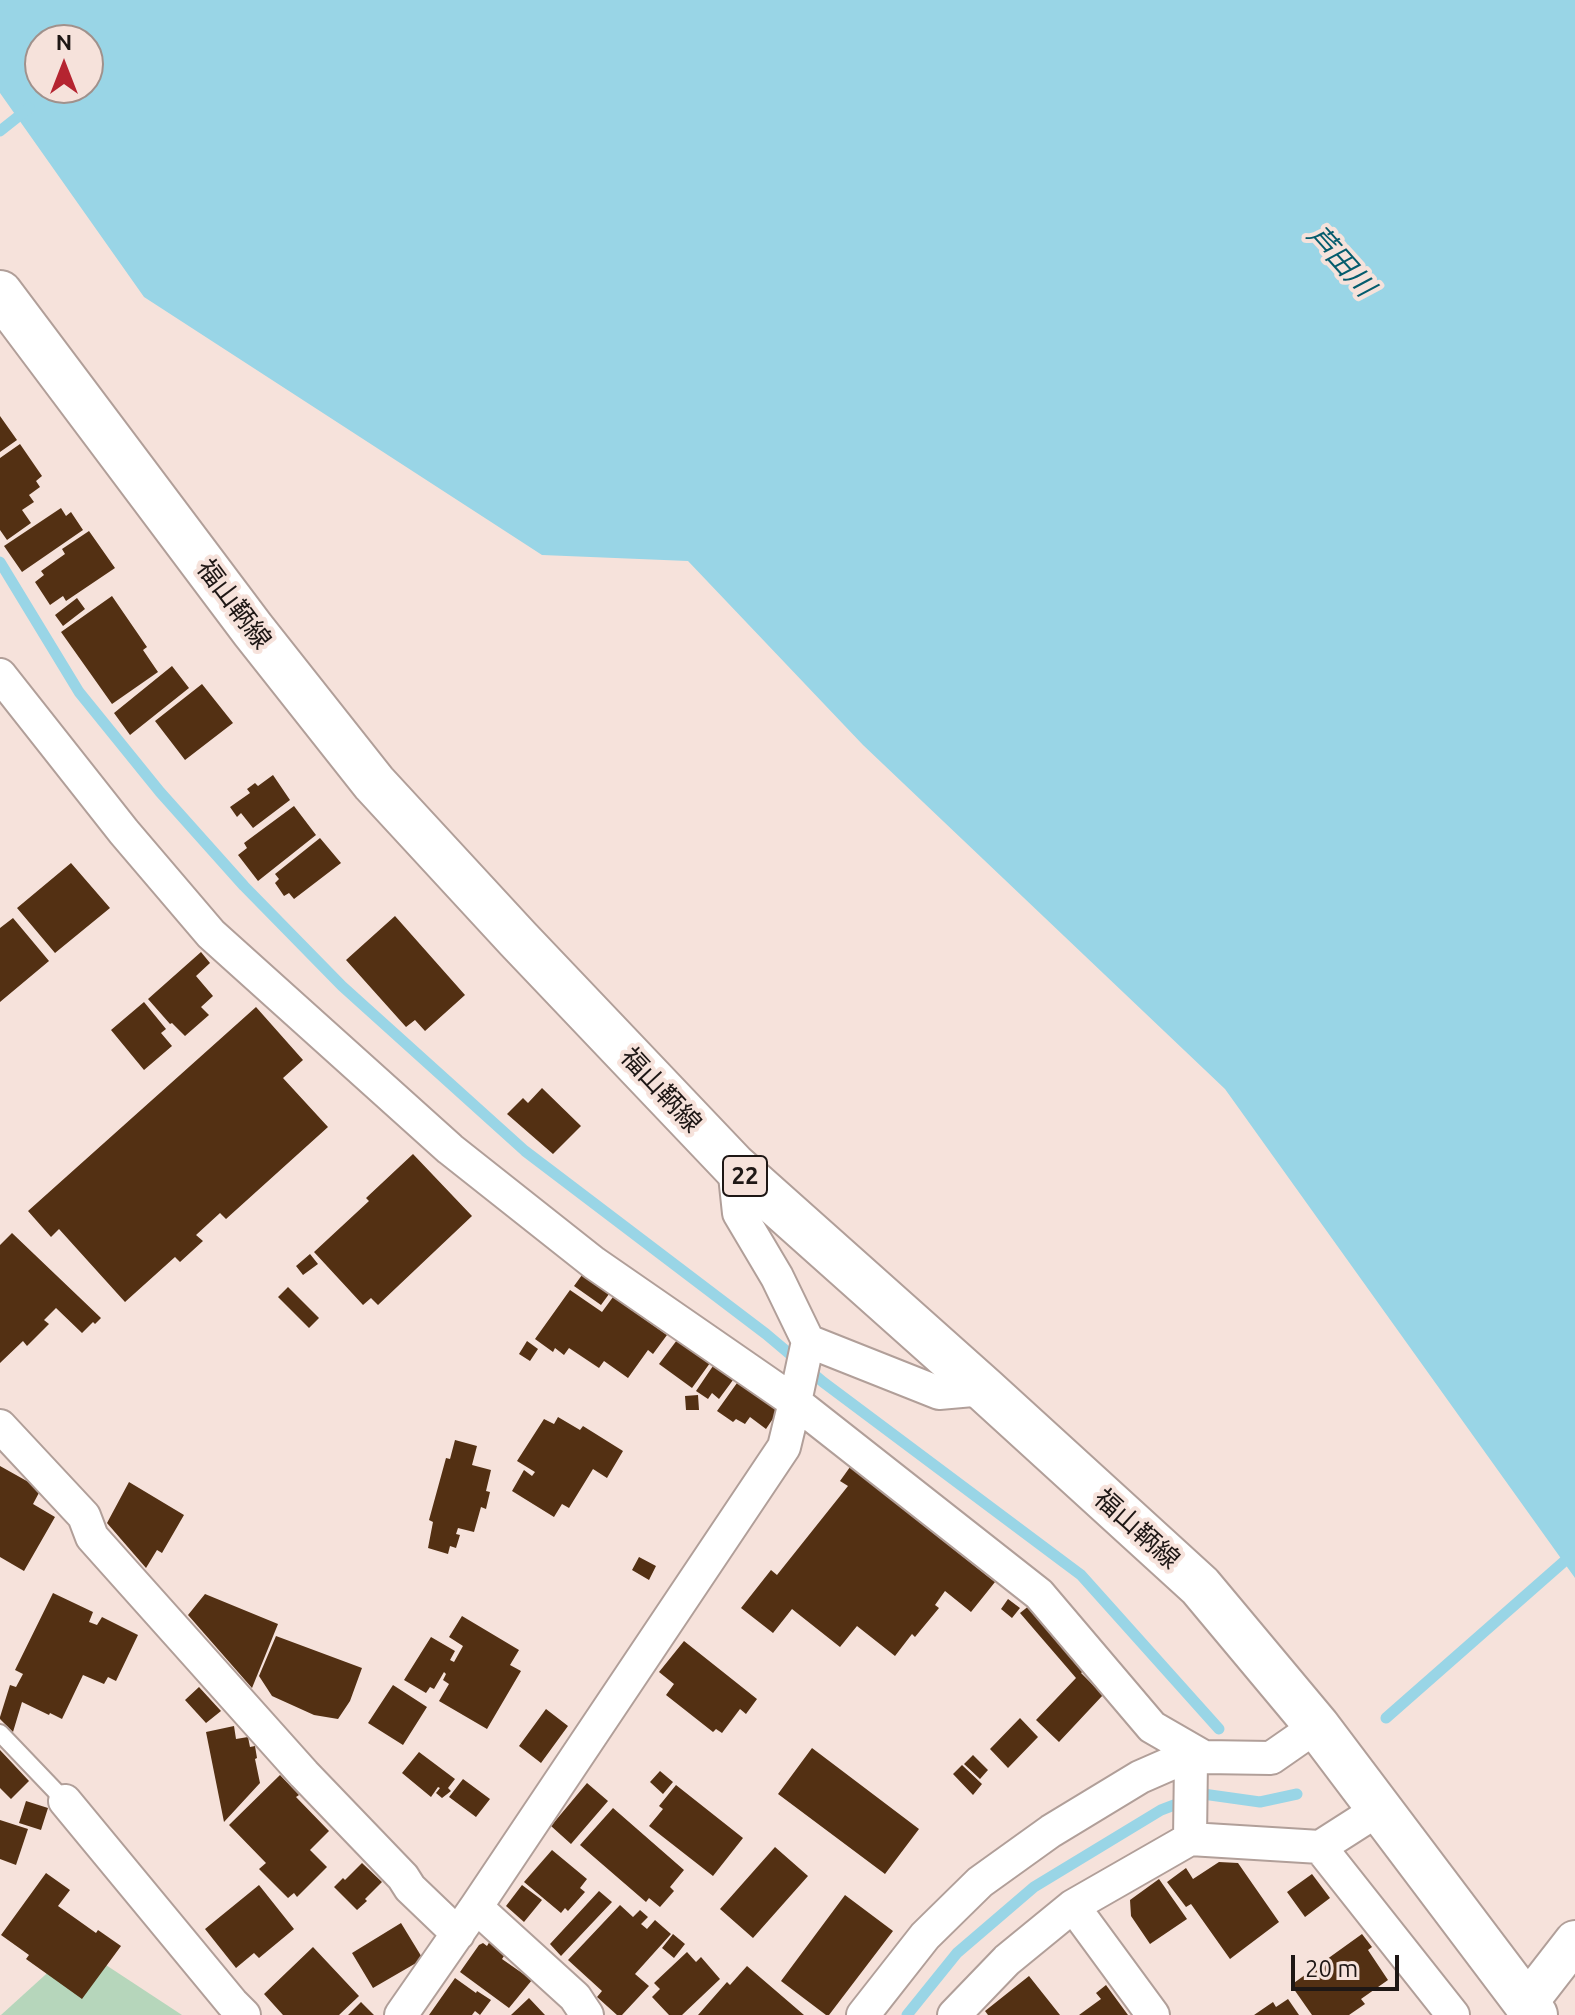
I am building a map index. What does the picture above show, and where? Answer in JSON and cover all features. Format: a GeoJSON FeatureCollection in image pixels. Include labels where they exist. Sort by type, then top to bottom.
{"type":"FeatureCollection","features":[{"type":"Feature","properties":{"kind":"main road","name":"福山鞆線"},"geometry":{"type":"LineString","coordinates":[[0,293],[253,630],[374,783],[734,1166],[1200,1586],[1381,1808],[1530,2010]]}},
{"type":"Feature","properties":{"kind":"street"},"geometry":{"type":"LineString","coordinates":[[0,675],[124,832],[211,934],[450,1149],[594,1263],[796,1397],[1039,1594],[1152,1727],[1195,1763]]}},
{"type":"Feature","properties":{"kind":"street"},"geometry":{"type":"LineString","coordinates":[[401,2015],[784,1447],[806,1348],[777,1277],[739,1213],[734,1166]]}},
{"type":"Feature","properties":{"kind":"street"},"geometry":{"type":"LineString","coordinates":[[806,1348],[939,1393],[984,1389]]}},
{"type":"Feature","properties":{"kind":"street"},"geometry":{"type":"LineString","coordinates":[[0,1426],[84,1516],[92,1537],[304,1774],[410,1888],[458,1934]]}},
{"type":"Feature","properties":{"kind":"street"},"geometry":{"type":"LineString","coordinates":[[863,2015],[925,1936],[980,1882],[1051,1831],[1140,1777],[1172,1763],[1271,1758],[1317,1726]]}},
{"type":"Feature","properties":{"kind":"street"},"geometry":{"type":"LineString","coordinates":[[1190,1832],[1195,1763]]}},
{"type":"Feature","properties":{"kind":"street"},"geometry":{"type":"LineString","coordinates":[[65,1801],[244,2015]]}},
{"type":"Feature","properties":{"kind":"street"},"geometry":{"type":"LineString","coordinates":[[954,2015],[1007,1960],[1073,1906],[1190,1832],[1320,1847],[1381,1808]]}},
{"type":"Feature","properties":{"kind":"street"},"geometry":{"type":"LineString","coordinates":[[1320,1847],[1453,2015]]}},
{"type":"Feature","properties":{"kind":"street"},"geometry":{"type":"LineString","coordinates":[[1073,1906],[1153,2015]]}},
{"type":"Feature","properties":{"kind":"street"},"geometry":{"type":"LineString","coordinates":[[476,1907],[575,1997],[587,2015]]}},
{"type":"Feature","properties":{"kind":"street"},"geometry":{"type":"LineString","coordinates":[[1530,2010],[1574,1942]]}},
{"type":"Feature","properties":{"kind":"street"},"geometry":{"type":"LineString","coordinates":[[1530,2010],[1575,1986]]}},
{"type":"Feature","properties":{"kind":"lane"},"geometry":{"type":"LineString","coordinates":[[0,1733],[65,1801]]}},
{"type":"Feature","properties":{"kind":"green space"},"geometry":{"type":"Polygon","coordinates":[[[77,1946],[182,2015],[1,2015],[77,1946]]]}},
{"type":"Feature","properties":{"kind":"water","name":"芦田川"},"geometry":{"type":"Polygon","coordinates":[[[0,0],[1575,0],[1575,1578],[1225,1089],[863,745],[688,561],[542,555],[144,297],[0,93],[0,0]]]}},
{"type":"Feature","properties":{"kind":"building"},"geometry":{"type":"Polygon","coordinates":[[[0,416],[17,440],[0,452],[0,416]]]}},
{"type":"Feature","properties":{"kind":"building"},"geometry":{"type":"Polygon","coordinates":[[[20,444],[42,476],[36,481],[40,487],[29,495],[34,502],[22,510],[31,523],[7,540],[0,530],[0,458],[20,444]]]}},
{"type":"Feature","properties":{"kind":"building"},"geometry":{"type":"Polygon","coordinates":[[[61,508],[66,516],[71,512],[83,530],[22,572],[4,546],[61,508]]]}},
{"type":"Feature","properties":{"kind":"building"},"geometry":{"type":"Polygon","coordinates":[[[89,531],[115,568],[66,601],[63,596],[50,605],[35,582],[44,575],[41,571],[65,554],[62,549],[89,531]]]}},
{"type":"Feature","properties":{"kind":"building"},"geometry":{"type":"Polygon","coordinates":[[[112,596],[147,647],[143,650],[158,672],[112,704],[61,632],[112,596]]]}},
{"type":"Feature","properties":{"kind":"building"},"geometry":{"type":"Polygon","coordinates":[[[77,598],[85,609],[63,626],[55,615],[77,598]]]}},
{"type":"Feature","properties":{"kind":"building"},"geometry":{"type":"Polygon","coordinates":[[[172,666],[189,688],[130,735],[114,713],[172,666]]]}},
{"type":"Feature","properties":{"kind":"building"},"geometry":{"type":"Polygon","coordinates":[[[202,684],[233,723],[185,760],[155,721],[202,684]]]}},
{"type":"Feature","properties":{"kind":"building"},"geometry":{"type":"Polygon","coordinates":[[[273,775],[290,800],[253,828],[241,813],[237,817],[230,807],[250,793],[247,789],[255,783],[258,786],[273,775]]]}},
{"type":"Feature","properties":{"kind":"building"},"geometry":{"type":"Polygon","coordinates":[[[294,806],[316,835],[258,881],[238,855],[247,848],[244,843],[294,806]]]}},
{"type":"Feature","properties":{"kind":"building"},"geometry":{"type":"Polygon","coordinates":[[[320,838],[341,863],[294,899],[289,893],[284,896],[275,883],[279,879],[275,874],[320,838]]]}},
{"type":"Feature","properties":{"kind":"building"},"geometry":{"type":"Polygon","coordinates":[[[71,863],[110,908],[55,953],[17,908],[71,863]]]}},
{"type":"Feature","properties":{"kind":"building"},"geometry":{"type":"Polygon","coordinates":[[[395,916],[465,995],[425,1031],[415,1020],[406,1027],[346,960],[395,916]]]}},
{"type":"Feature","properties":{"kind":"building"},"geometry":{"type":"Polygon","coordinates":[[[13,918],[49,961],[0,1002],[0,928],[13,918]]]}},
{"type":"Feature","properties":{"kind":"building"},"geometry":{"type":"Polygon","coordinates":[[[201,952],[210,963],[196,976],[213,996],[201,1007],[209,1015],[185,1036],[148,999],[201,952]]]}},
{"type":"Feature","properties":{"kind":"building"},"geometry":{"type":"Polygon","coordinates":[[[144,1002],[166,1029],[161,1033],[172,1046],[144,1070],[111,1030],[144,1002]]]}},
{"type":"Feature","properties":{"kind":"building"},"geometry":{"type":"Polygon","coordinates":[[[256,1007],[303,1060],[283,1078],[328,1127],[226,1219],[220,1213],[196,1235],[203,1241],[180,1262],[175,1257],[125,1302],[59,1229],[51,1237],[28,1211],[256,1007]]]}},
{"type":"Feature","properties":{"kind":"building"},"geometry":{"type":"Polygon","coordinates":[[[542,1088],[581,1126],[553,1154],[507,1114],[523,1098],[528,1103],[542,1088]]]}},
{"type":"Feature","properties":{"kind":"building"},"geometry":{"type":"Polygon","coordinates":[[[413,1154],[472,1216],[378,1305],[371,1298],[363,1305],[314,1252],[369,1201],[366,1198],[413,1154]]]}},
{"type":"Feature","properties":{"kind":"building"},"geometry":{"type":"Polygon","coordinates":[[[12,1233],[101,1318],[82,1333],[56,1308],[44,1320],[49,1324],[27,1346],[23,1341],[0,1363],[0,1245],[12,1233]]]}},
{"type":"Feature","properties":{"kind":"building"},"geometry":{"type":"Polygon","coordinates":[[[310,1254],[318,1264],[303,1275],[296,1266],[310,1254]]]}},
{"type":"Feature","properties":{"kind":"building"},"geometry":{"type":"Polygon","coordinates":[[[582,1275],[609,1294],[601,1305],[574,1286],[582,1275]]]}},
{"type":"Feature","properties":{"kind":"building"},"geometry":{"type":"Polygon","coordinates":[[[288,1287],[319,1318],[309,1328],[278,1297],[288,1287]]]}},
{"type":"Feature","properties":{"kind":"building"},"geometry":{"type":"Polygon","coordinates":[[[570,1290],[602,1312],[613,1297],[667,1335],[653,1354],[648,1350],[628,1378],[604,1361],[599,1368],[569,1348],[564,1355],[555,1348],[553,1352],[535,1339],[570,1290]]]}},
{"type":"Feature","properties":{"kind":"building"},"geometry":{"type":"Polygon","coordinates":[[[677,1340],[710,1363],[692,1388],[659,1364],[677,1340]]]}},
{"type":"Feature","properties":{"kind":"building"},"geometry":{"type":"Polygon","coordinates":[[[527,1341],[538,1349],[530,1361],[519,1354],[527,1341]]]}},
{"type":"Feature","properties":{"kind":"building"},"geometry":{"type":"Polygon","coordinates":[[[713,1366],[733,1380],[719,1399],[712,1393],[708,1399],[696,1391],[713,1366]]]}},
{"type":"Feature","properties":{"kind":"building"},"geometry":{"type":"Polygon","coordinates":[[[737,1383],[778,1411],[766,1429],[750,1417],[745,1424],[736,1419],[733,1422],[717,1411],[737,1383]]]}},
{"type":"Feature","properties":{"kind":"building"},"geometry":{"type":"Polygon","coordinates":[[[698,1395],[699,1410],[686,1410],[685,1396],[698,1395]]]}},
{"type":"Feature","properties":{"kind":"building"},"geometry":{"type":"Polygon","coordinates":[[[558,1417],[580,1430],[583,1426],[623,1451],[607,1478],[593,1469],[569,1508],[562,1504],[554,1517],[512,1491],[524,1470],[532,1476],[535,1472],[517,1461],[544,1419],[554,1424],[558,1417]]]}},
{"type":"Feature","properties":{"kind":"building"},"geometry":{"type":"Polygon","coordinates":[[[455,1440],[477,1446],[472,1465],[491,1470],[486,1491],[490,1492],[486,1509],[481,1507],[474,1532],[458,1528],[456,1534],[460,1535],[456,1548],[450,1546],[448,1554],[428,1548],[433,1522],[429,1520],[446,1458],[450,1459],[455,1440]]]}},
{"type":"Feature","properties":{"kind":"building"},"geometry":{"type":"Polygon","coordinates":[[[0,1466],[41,1489],[33,1504],[55,1517],[24,1571],[0,1557],[0,1466]]]}},
{"type":"Feature","properties":{"kind":"building"},"geometry":{"type":"Polygon","coordinates":[[[850,1467],[995,1582],[971,1612],[945,1591],[935,1605],[939,1608],[895,1656],[857,1626],[840,1647],[792,1609],[773,1633],[741,1608],[771,1570],[777,1575],[848,1486],[840,1481],[850,1467]]]}},
{"type":"Feature","properties":{"kind":"building"},"geometry":{"type":"Polygon","coordinates":[[[129,1482],[184,1515],[162,1553],[157,1550],[146,1568],[107,1523],[129,1482]]]}},
{"type":"Feature","properties":{"kind":"building"},"geometry":{"type":"Polygon","coordinates":[[[639,1557],[656,1566],[649,1580],[632,1570],[639,1557]]]}},
{"type":"Feature","properties":{"kind":"building"},"geometry":{"type":"Polygon","coordinates":[[[53,1593],[93,1612],[89,1622],[97,1625],[102,1617],[138,1635],[116,1681],[108,1677],[104,1684],[83,1675],[62,1719],[22,1702],[13,1732],[0,1717],[10,1685],[16,1687],[23,1674],[15,1670],[53,1593]]]}},
{"type":"Feature","properties":{"kind":"building"},"geometry":{"type":"Polygon","coordinates":[[[205,1594],[278,1624],[252,1688],[188,1615],[205,1594]]]}},
{"type":"Feature","properties":{"kind":"building"},"geometry":{"type":"Polygon","coordinates":[[[1008,1599],[1020,1608],[1012,1618],[1001,1609],[1008,1599]]]}},
{"type":"Feature","properties":{"kind":"building"},"geometry":{"type":"Polygon","coordinates":[[[1030,1605],[1086,1669],[1081,1673],[1103,1695],[1059,1742],[1036,1720],[1076,1678],[1020,1613],[1030,1605]]]}},
{"type":"Feature","properties":{"kind":"building"},"geometry":{"type":"Polygon","coordinates":[[[462,1616],[519,1650],[510,1665],[521,1671],[487,1729],[439,1701],[449,1684],[443,1680],[444,1672],[434,1689],[430,1687],[426,1693],[404,1680],[431,1637],[455,1651],[450,1660],[454,1662],[463,1646],[449,1637],[462,1616]]]}},
{"type":"Feature","properties":{"kind":"building"},"geometry":{"type":"Polygon","coordinates":[[[276,1636],[362,1668],[350,1701],[338,1719],[314,1715],[272,1696],[259,1676],[276,1636]]]}},
{"type":"Feature","properties":{"kind":"building"},"geometry":{"type":"Polygon","coordinates":[[[684,1641],[757,1699],[746,1714],[740,1709],[722,1733],[716,1729],[713,1732],[666,1695],[674,1684],[659,1672],[684,1641]]]}},
{"type":"Feature","properties":{"kind":"building"},"geometry":{"type":"Polygon","coordinates":[[[393,1685],[427,1707],[403,1745],[368,1723],[393,1685]]]}},
{"type":"Feature","properties":{"kind":"building"},"geometry":{"type":"Polygon","coordinates":[[[199,1687],[221,1711],[206,1723],[185,1700],[199,1687]]]}},
{"type":"Feature","properties":{"kind":"building"},"geometry":{"type":"Polygon","coordinates":[[[546,1709],[568,1726],[541,1763],[519,1746],[546,1709]]]}},
{"type":"Feature","properties":{"kind":"building"},"geometry":{"type":"Polygon","coordinates":[[[1020,1718],[1038,1737],[1008,1768],[990,1749],[1020,1718]]]}},
{"type":"Feature","properties":{"kind":"building"},"geometry":{"type":"Polygon","coordinates":[[[234,1726],[236,1739],[248,1737],[250,1747],[255,1746],[260,1783],[224,1822],[206,1732],[234,1726]]]}},
{"type":"Feature","properties":{"kind":"building"},"geometry":{"type":"Polygon","coordinates":[[[812,1748],[919,1829],[885,1874],[778,1794],[812,1748]]]}},
{"type":"Feature","properties":{"kind":"building"},"geometry":{"type":"Polygon","coordinates":[[[0,1750],[29,1781],[11,1799],[0,1788],[0,1750]]]}},
{"type":"Feature","properties":{"kind":"building"},"geometry":{"type":"Polygon","coordinates":[[[419,1752],[455,1779],[448,1788],[451,1791],[442,1798],[436,1793],[440,1788],[431,1797],[402,1773],[419,1752]]]}},
{"type":"Feature","properties":{"kind":"building"},"geometry":{"type":"Polygon","coordinates":[[[973,1755],[988,1770],[980,1779],[964,1764],[973,1755]]]}},
{"type":"Feature","properties":{"kind":"building"},"geometry":{"type":"Polygon","coordinates":[[[962,1765],[982,1784],[973,1795],[953,1774],[962,1765]]]}},
{"type":"Feature","properties":{"kind":"building"},"geometry":{"type":"Polygon","coordinates":[[[660,1771],[673,1782],[663,1794],[650,1782],[660,1771]]]}},
{"type":"Feature","properties":{"kind":"building"},"geometry":{"type":"Polygon","coordinates":[[[280,1775],[299,1795],[296,1797],[329,1831],[310,1850],[327,1867],[297,1897],[294,1893],[288,1898],[259,1869],[266,1863],[229,1825],[280,1775]]]}},
{"type":"Feature","properties":{"kind":"building"},"geometry":{"type":"Polygon","coordinates":[[[463,1779],[490,1799],[476,1817],[449,1797],[463,1779]]]}},
{"type":"Feature","properties":{"kind":"building"},"geometry":{"type":"Polygon","coordinates":[[[587,1783],[608,1801],[571,1844],[551,1826],[587,1783]]]}},
{"type":"Feature","properties":{"kind":"building"},"geometry":{"type":"Polygon","coordinates":[[[676,1785],[743,1838],[713,1876],[649,1826],[663,1809],[659,1806],[676,1785]]]}},
{"type":"Feature","properties":{"kind":"building"},"geometry":{"type":"Polygon","coordinates":[[[26,1801],[48,1808],[41,1830],[19,1823],[26,1801]]]}},
{"type":"Feature","properties":{"kind":"building"},"geometry":{"type":"Polygon","coordinates":[[[613,1808],[684,1870],[670,1887],[674,1891],[660,1907],[649,1898],[646,1902],[580,1845],[613,1808]]]}},
{"type":"Feature","properties":{"kind":"building"},"geometry":{"type":"Polygon","coordinates":[[[0,1820],[28,1829],[16,1865],[0,1859],[0,1820]]]}},
{"type":"Feature","properties":{"kind":"building"},"geometry":{"type":"Polygon","coordinates":[[[775,1847],[808,1876],[753,1938],[720,1909],[775,1847]]]}},
{"type":"Feature","properties":{"kind":"building"},"geometry":{"type":"Polygon","coordinates":[[[552,1850],[587,1879],[580,1888],[585,1892],[568,1911],[565,1908],[561,1913],[524,1882],[552,1850]]]}},
{"type":"Feature","properties":{"kind":"building"},"geometry":{"type":"Polygon","coordinates":[[[1219,1862],[1238,1863],[1279,1922],[1230,1959],[1191,1904],[1186,1907],[1167,1882],[1186,1868],[1193,1879],[1219,1862]]]}},
{"type":"Feature","properties":{"kind":"building"},"geometry":{"type":"Polygon","coordinates":[[[362,1863],[382,1882],[357,1910],[334,1887],[362,1863]]]}},
{"type":"Feature","properties":{"kind":"building"},"geometry":{"type":"Polygon","coordinates":[[[46,1873],[70,1890],[58,1906],[96,1933],[98,1930],[121,1946],[82,1999],[26,1959],[29,1955],[1,1935],[46,1873]]]}},
{"type":"Feature","properties":{"kind":"building"},"geometry":{"type":"Polygon","coordinates":[[[1312,1874],[1330,1898],[1305,1917],[1287,1892],[1312,1874]]]}},
{"type":"Feature","properties":{"kind":"building"},"geometry":{"type":"Polygon","coordinates":[[[1159,1879],[1187,1919],[1150,1944],[1131,1916],[1130,1900],[1159,1879]]]}},
{"type":"Feature","properties":{"kind":"building"},"geometry":{"type":"Polygon","coordinates":[[[259,1885],[294,1929],[259,1958],[254,1953],[236,1968],[205,1929],[259,1885]]]}},
{"type":"Feature","properties":{"kind":"building"},"geometry":{"type":"Polygon","coordinates":[[[522,1885],[542,1900],[524,1922],[506,1906],[522,1885]]]}},
{"type":"Feature","properties":{"kind":"building"},"geometry":{"type":"Polygon","coordinates":[[[599,1891],[612,1902],[561,1956],[550,1944],[599,1891]]]}},
{"type":"Feature","properties":{"kind":"building"},"geometry":{"type":"Polygon","coordinates":[[[845,1895],[893,1931],[826,2015],[781,1981],[845,1895]]]}},
{"type":"Feature","properties":{"kind":"building"},"geometry":{"type":"Polygon","coordinates":[[[620,1905],[633,1917],[640,1910],[648,1917],[641,1924],[647,1929],[655,1920],[671,1934],[635,1974],[649,1986],[622,2015],[617,2015],[597,1997],[602,1991],[568,1960],[620,1905]]]}},
{"type":"Feature","properties":{"kind":"building"},"geometry":{"type":"Polygon","coordinates":[[[401,1923],[423,1959],[373,1988],[352,1953],[401,1923]]]}},
{"type":"Feature","properties":{"kind":"building"},"geometry":{"type":"Polygon","coordinates":[[[673,1934],[685,1944],[674,1958],[662,1948],[673,1934]]]}},
{"type":"Feature","properties":{"kind":"building"},"geometry":{"type":"Polygon","coordinates":[[[1362,1934],[1372,1947],[1368,1950],[1388,1980],[1361,1999],[1365,2004],[1349,2015],[1312,2015],[1291,1985],[1362,1934]]]}},
{"type":"Feature","properties":{"kind":"building"},"geometry":{"type":"Polygon","coordinates":[[[490,1941],[506,1953],[502,1959],[532,1980],[509,2008],[460,1972],[479,1945],[483,1943],[487,1946],[490,1941]]]}},
{"type":"Feature","properties":{"kind":"building"},"geometry":{"type":"Polygon","coordinates":[[[313,1947],[359,1996],[339,2015],[283,2015],[264,1994],[313,1947]]]}},
{"type":"Feature","properties":{"kind":"building"},"geometry":{"type":"Polygon","coordinates":[[[687,1952],[696,1962],[701,1957],[720,1979],[682,2015],[669,2015],[652,1997],[660,1989],[654,1983],[687,1952]]]}},
{"type":"Feature","properties":{"kind":"building"},"geometry":{"type":"Polygon","coordinates":[[[747,1966],[804,2015],[698,2015],[727,1982],[730,1985],[747,1966]]]}},
{"type":"Feature","properties":{"kind":"building"},"geometry":{"type":"Polygon","coordinates":[[[1029,1976],[1060,2015],[988,2015],[985,2011],[1029,1976]]]}},
{"type":"Feature","properties":{"kind":"building"},"geometry":{"type":"Polygon","coordinates":[[[455,1978],[491,2000],[480,2015],[475,2011],[472,2015],[429,2015],[455,1978]]]}},
{"type":"Feature","properties":{"kind":"building"},"geometry":{"type":"Polygon","coordinates":[[[1106,1985],[1128,2015],[1079,2015],[1101,1999],[1096,1993],[1106,1985]]]}},
{"type":"Feature","properties":{"kind":"building"},"geometry":{"type":"Polygon","coordinates":[[[529,1998],[545,2015],[511,2015],[529,1998]]]}},
{"type":"Feature","properties":{"kind":"building"},"geometry":{"type":"Polygon","coordinates":[[[1288,1999],[1299,2015],[1254,2015],[1273,2002],[1276,2007],[1288,1999]]]}},
{"type":"Feature","properties":{"kind":"building"},"geometry":{"type":"Polygon","coordinates":[[[361,2002],[374,2015],[348,2015],[361,2002]]]}},
{"type":"Feature","properties":{"kind":"waterway"},"geometry":{"type":"LineString","coordinates":[[0,131],[29,108]]}},
{"type":"Feature","properties":{"kind":"waterway"},"geometry":{"type":"LineString","coordinates":[[0,562],[79,692],[160,792],[244,886],[342,986],[525,1151],[766,1334],[823,1382],[1081,1575],[1219,1729]]}},
{"type":"Feature","properties":{"kind":"waterway"},"geometry":{"type":"LineString","coordinates":[[1386,1718],[1575,1552]]}},
{"type":"Feature","properties":{"kind":"waterway"},"geometry":{"type":"LineString","coordinates":[[907,2015],[957,1953],[1034,1887],[1161,1810],[1203,1794],[1260,1802],[1297,1794]]}}]}
